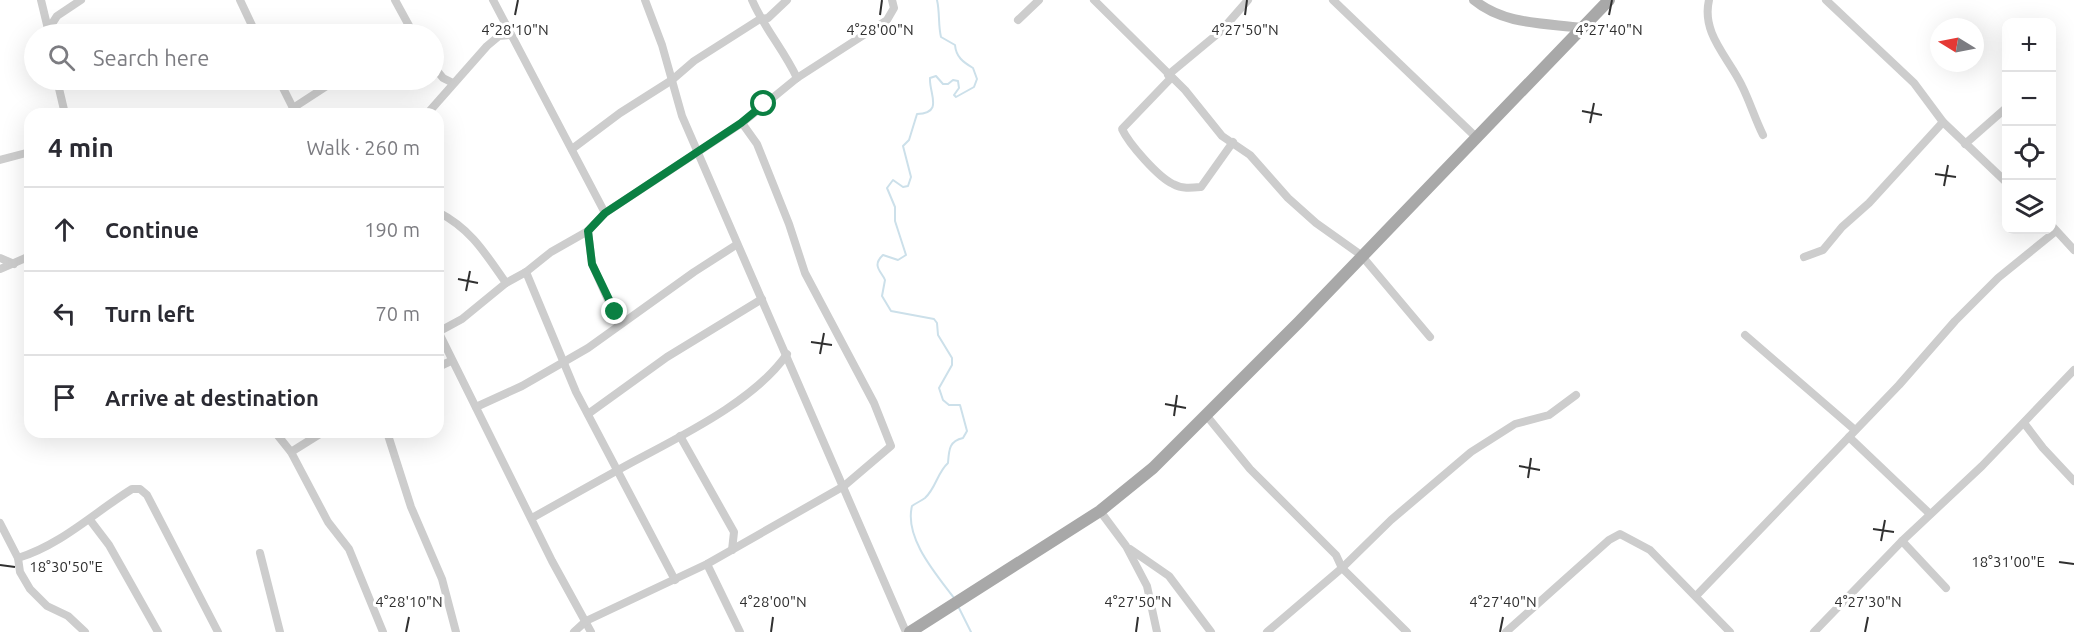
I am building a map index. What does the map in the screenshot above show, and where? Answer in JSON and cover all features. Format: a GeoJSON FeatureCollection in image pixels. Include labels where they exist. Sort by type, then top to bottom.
{"type":"FeatureCollection","features":[{"type":"Feature","properties":{"kind":"main road"},"geometry":{"type":"LineString","coordinates":[[908,632],[1100,512],[1153,468],[1609,0]]}},
{"type":"Feature","properties":{"kind":"street"},"geometry":{"type":"LineString","coordinates":[[41,0],[47,24]]}},
{"type":"Feature","properties":{"kind":"street"},"geometry":{"type":"LineString","coordinates":[[53,24],[57,16],[81,0]]}},
{"type":"Feature","properties":{"kind":"street"},"geometry":{"type":"LineString","coordinates":[[395,0],[408,24]]}},
{"type":"Feature","properties":{"kind":"street"},"geometry":{"type":"LineString","coordinates":[[493,0],[605,213]]}},
{"type":"Feature","properties":{"kind":"street"},"geometry":{"type":"LineString","coordinates":[[645,0],[682,116],[736,245],[787,354],[908,632]]}},
{"type":"Feature","properties":{"kind":"street"},"geometry":{"type":"LineString","coordinates":[[752,0],[760,19],[777,41],[797,78]]}},
{"type":"Feature","properties":{"kind":"street"},"geometry":{"type":"LineString","coordinates":[[572,149],[620,113],[672,80],[694,61],[760,19],[768,18],[787,0]]}},
{"type":"Feature","properties":{"kind":"street"},"geometry":{"type":"LineString","coordinates":[[444,328],[462,319],[506,283],[526,272],[551,252],[588,231],[605,213],[741,123],[797,78],[887,20],[894,8],[892,0]]}},
{"type":"Feature","properties":{"kind":"street"},"geometry":{"type":"LineString","coordinates":[[1018,21],[1039,0]]}},
{"type":"Feature","properties":{"kind":"street"},"geometry":{"type":"LineString","coordinates":[[1094,0],[1185,90],[1222,136],[1250,154],[1272,181],[1309,216],[1362,255],[1430,337]]}},
{"type":"Feature","properties":{"kind":"street"},"geometry":{"type":"LineString","coordinates":[[1233,142],[1201,187],[1186,188],[1166,180],[1127,140],[1122,129],[1170,76],[1221,31],[1248,0]]}},
{"type":"Feature","properties":{"kind":"street"},"geometry":{"type":"LineString","coordinates":[[1333,0],[1477,138]]}},
{"type":"Feature","properties":{"kind":"street"},"geometry":{"type":"LineString","coordinates":[[1474,0],[1485,9],[1520,21],[1582,28]]}},
{"type":"Feature","properties":{"kind":"street"},"geometry":{"type":"LineString","coordinates":[[1708,0],[1709,29],[1742,85],[1763,135]]}},
{"type":"Feature","properties":{"kind":"street"},"geometry":{"type":"LineString","coordinates":[[1826,0],[1914,83],[1943,122],[2005,180]]}},
{"type":"Feature","properties":{"kind":"street"},"geometry":{"type":"LineString","coordinates":[[242,1],[252,24]]}},
{"type":"Feature","properties":{"kind":"street"},"geometry":{"type":"LineString","coordinates":[[432,108],[487,46],[499,36],[510,35]]}},
{"type":"Feature","properties":{"kind":"street"},"geometry":{"type":"LineString","coordinates":[[444,79],[453,83]]}},
{"type":"Feature","properties":{"kind":"street"},"geometry":{"type":"LineString","coordinates":[[59,90],[64,108]]}},
{"type":"Feature","properties":{"kind":"street"},"geometry":{"type":"LineString","coordinates":[[284,90],[293,108]]}},
{"type":"Feature","properties":{"kind":"street"},"geometry":{"type":"LineString","coordinates":[[299,108],[323,90]]}},
{"type":"Feature","properties":{"kind":"street"},"geometry":{"type":"LineString","coordinates":[[1965,144],[2002,112]]}},
{"type":"Feature","properties":{"kind":"street"},"geometry":{"type":"LineString","coordinates":[[1804,257],[1823,250],[1842,227],[1869,203],[1943,122]]}},
{"type":"Feature","properties":{"kind":"street"},"geometry":{"type":"LineString","coordinates":[[574,632],[586,621],[707,564],[844,486],[891,446],[869,394],[805,273],[789,224],[757,144],[741,123]]}},
{"type":"Feature","properties":{"kind":"street"},"geometry":{"type":"LineString","coordinates":[[0,160],[24,154]]}},
{"type":"Feature","properties":{"kind":"street"},"geometry":{"type":"LineString","coordinates":[[444,215],[458,223],[471,236],[506,283]]}},
{"type":"Feature","properties":{"kind":"street"},"geometry":{"type":"LineString","coordinates":[[2056,230],[2074,250]]}},
{"type":"Feature","properties":{"kind":"street"},"geometry":{"type":"LineString","coordinates":[[588,231],[592,264],[619,325]]}},
{"type":"Feature","properties":{"kind":"street"},"geometry":{"type":"LineString","coordinates":[[1696,596],[1998,278],[2047,234]]}},
{"type":"Feature","properties":{"kind":"street"},"geometry":{"type":"LineString","coordinates":[[476,408],[564,363],[736,245]]}},
{"type":"Feature","properties":{"kind":"street"},"geometry":{"type":"LineString","coordinates":[[0,258],[14,264]]}},
{"type":"Feature","properties":{"kind":"street"},"geometry":{"type":"LineString","coordinates":[[0,269],[24,259]]}},
{"type":"Feature","properties":{"kind":"street"},"geometry":{"type":"LineString","coordinates":[[526,272],[588,414],[675,580]]}},
{"type":"Feature","properties":{"kind":"street"},"geometry":{"type":"LineString","coordinates":[[588,414],[667,357],[762,299]]}},
{"type":"Feature","properties":{"kind":"street"},"geometry":{"type":"LineString","coordinates":[[1744,335],[1852,433],[1930,514]]}},
{"type":"Feature","properties":{"kind":"street"},"geometry":{"type":"LineString","coordinates":[[444,345],[591,632]]}},
{"type":"Feature","properties":{"kind":"street"},"geometry":{"type":"LineString","coordinates":[[532,518],[680,436],[771,376],[787,354]]}},
{"type":"Feature","properties":{"kind":"street"},"geometry":{"type":"LineString","coordinates":[[444,364],[451,361]]}},
{"type":"Feature","properties":{"kind":"street"},"geometry":{"type":"LineString","coordinates":[[1814,632],[1902,540],[2024,423],[2074,370]]}},
{"type":"Feature","properties":{"kind":"street"},"geometry":{"type":"LineString","coordinates":[[1267,632],[1342,568],[1391,520],[1471,452],[1515,424],[1549,415],[1576,395]]}},
{"type":"Feature","properties":{"kind":"street"},"geometry":{"type":"LineString","coordinates":[[1206,415],[1250,469],[1336,555],[1342,568],[1407,632]]}},
{"type":"Feature","properties":{"kind":"street"},"geometry":{"type":"LineString","coordinates":[[2024,423],[2074,481]]}},
{"type":"Feature","properties":{"kind":"street"},"geometry":{"type":"LineString","coordinates":[[680,436],[734,532],[732,550]]}},
{"type":"Feature","properties":{"kind":"street"},"geometry":{"type":"LineString","coordinates":[[280,438],[291,452],[328,522],[349,549],[383,632]]}},
{"type":"Feature","properties":{"kind":"street"},"geometry":{"type":"LineString","coordinates":[[291,452],[313,438]]}},
{"type":"Feature","properties":{"kind":"street"},"geometry":{"type":"LineString","coordinates":[[389,438],[411,507],[442,579],[456,632]]}},
{"type":"Feature","properties":{"kind":"street"},"geometry":{"type":"LineString","coordinates":[[18,558],[32,554],[90,520],[132,489],[140,489],[152,505],[218,632]]}},
{"type":"Feature","properties":{"kind":"street"},"geometry":{"type":"LineString","coordinates":[[1100,512],[1126,546],[1147,586],[1157,632]]}},
{"type":"Feature","properties":{"kind":"street"},"geometry":{"type":"LineString","coordinates":[[90,520],[109,545],[158,632]]}},
{"type":"Feature","properties":{"kind":"street"},"geometry":{"type":"LineString","coordinates":[[0,523],[18,558],[20,572],[30,589],[47,606],[68,616],[85,632]]}},
{"type":"Feature","properties":{"kind":"street"},"geometry":{"type":"LineString","coordinates":[[1506,632],[1616,534],[1650,550],[1730,632]]}},
{"type":"Feature","properties":{"kind":"street"},"geometry":{"type":"LineString","coordinates":[[1902,540],[1946,588]]}},
{"type":"Feature","properties":{"kind":"street"},"geometry":{"type":"LineString","coordinates":[[1126,546],[1169,576],[1211,632]]}},
{"type":"Feature","properties":{"kind":"street"},"geometry":{"type":"LineString","coordinates":[[260,553],[280,632]]}},
{"type":"Feature","properties":{"kind":"street"},"geometry":{"type":"LineString","coordinates":[[707,564],[740,632]]}},
{"type":"Feature","properties":{"kind":"waterway"},"geometry":{"type":"LineString","coordinates":[[937,0],[941,37],[955,45],[958,56],[973,68],[977,79],[974,87],[956,97],[954,95],[959,88],[958,81],[953,80],[948,84],[943,84],[936,76],[930,78],[933,106],[925,113],[917,114],[909,140],[903,146],[911,177],[908,186],[903,187],[893,180],[887,188],[895,207],[895,221],[906,255],[898,260],[883,255],[878,262],[878,269],[885,280],[882,296],[891,311],[934,319],[937,323],[938,335],[952,358],[952,365],[939,388],[943,400],[949,405],[960,405],[967,431],[963,438],[952,444],[948,463],[941,471],[932,490],[925,498],[912,506],[911,518],[917,543],[923,555],[954,598]]}},
{"type":"Feature","properties":{"kind":"waterway"},"geometry":{"type":"LineString","coordinates":[[959,608],[971,632]]}},
{"type":"Feature","properties":{"kind":"route"},"geometry":{"type":"LineString","coordinates":[[615,312],[592,264],[588,248],[588,231],[605,213],[741,123],[764,104]]}}]}
